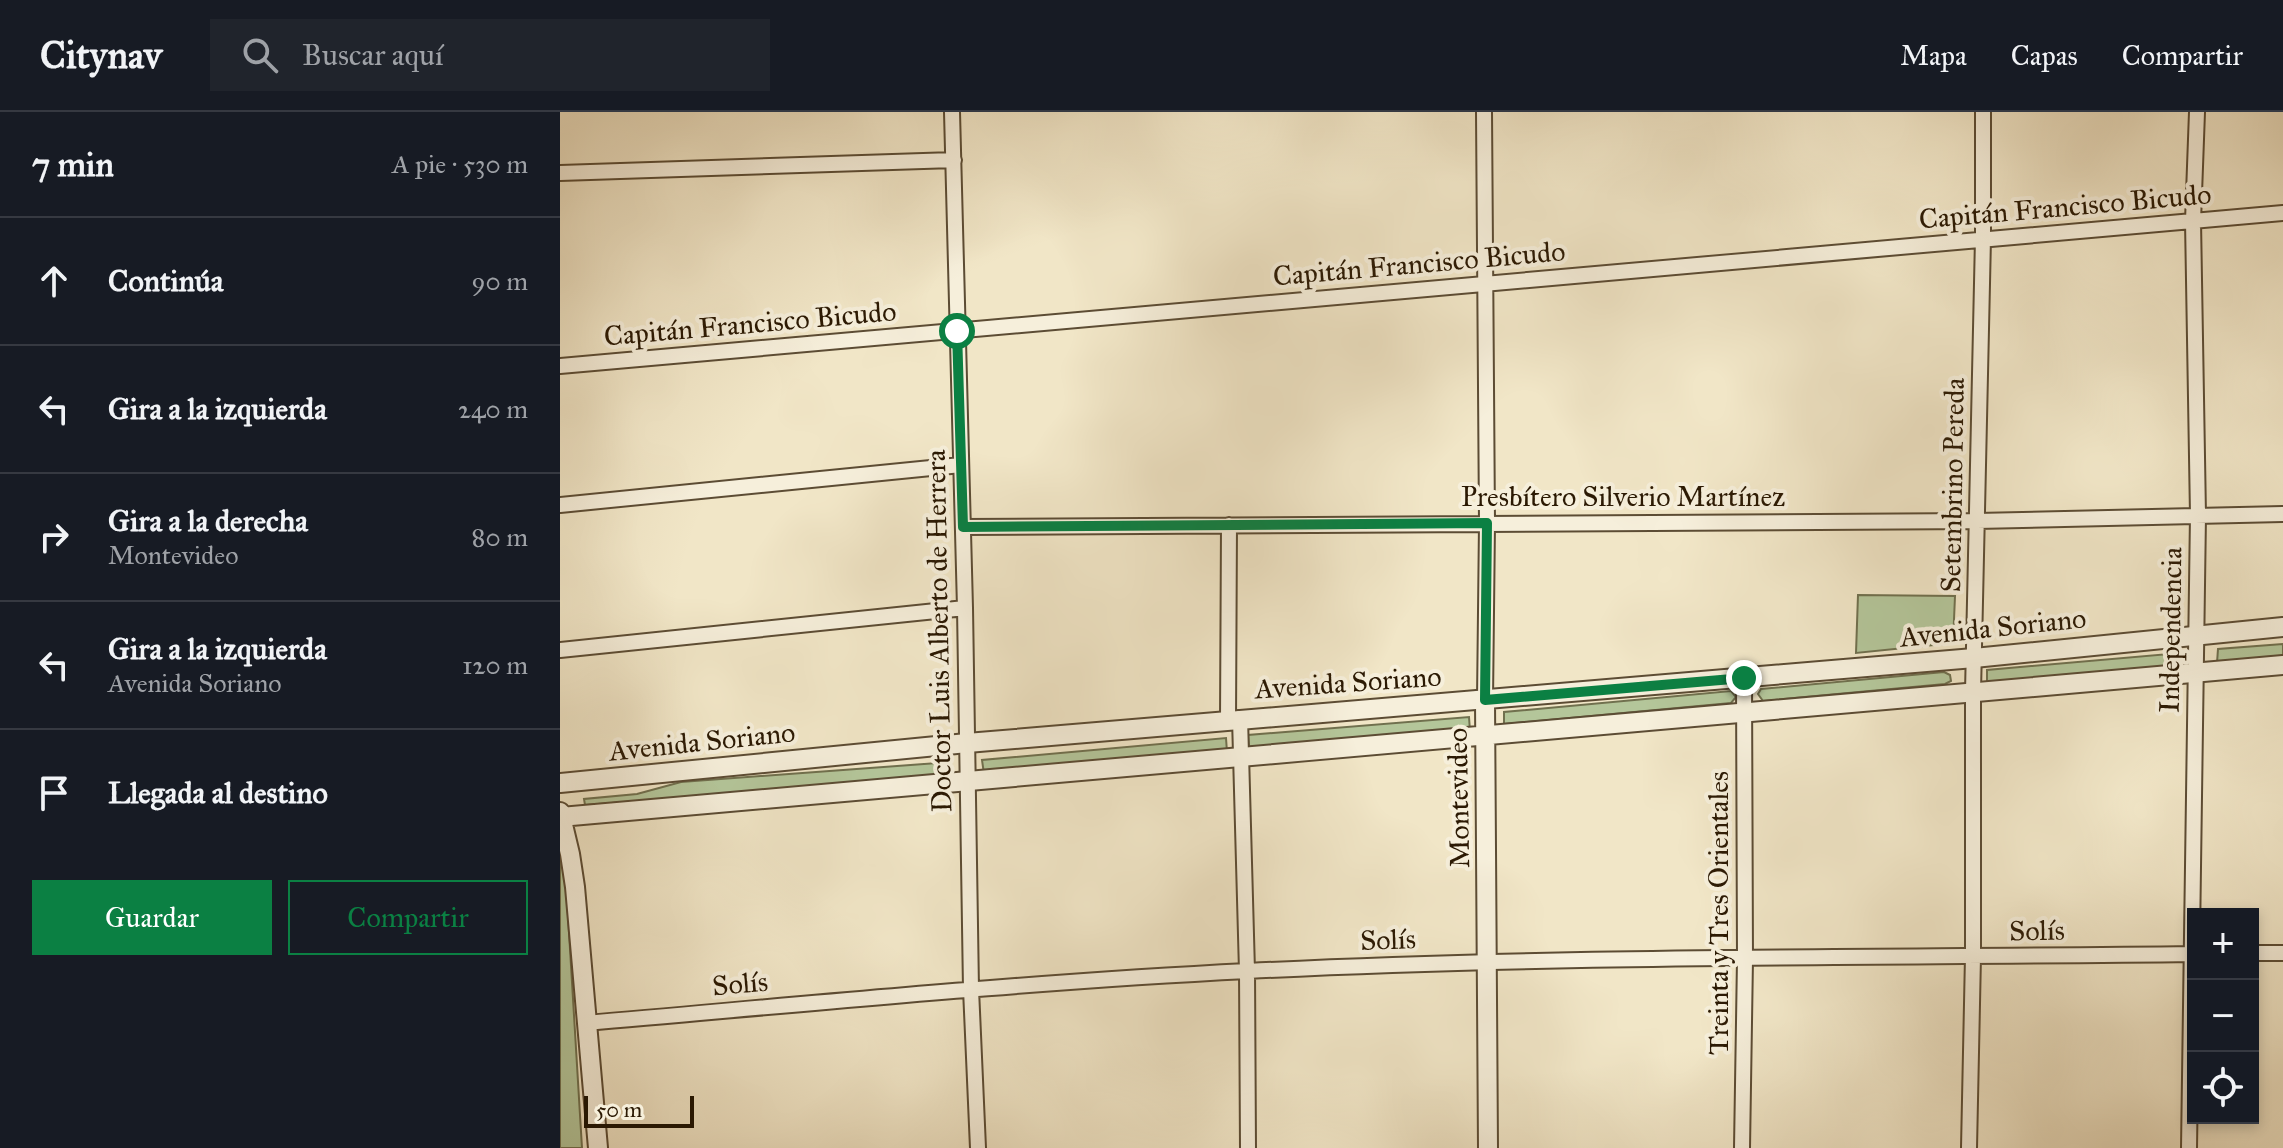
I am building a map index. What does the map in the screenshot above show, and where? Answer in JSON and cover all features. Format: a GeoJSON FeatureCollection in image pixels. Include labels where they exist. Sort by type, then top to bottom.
{"type":"FeatureCollection","features":[{"type":"Feature","properties":{"kind":"street","name":"Doctor Luis Alberto de Herrera"},"geometry":{"type":"LineString","coordinates":[[952,112],[971,989],[978,1148]]}},
{"type":"Feature","properties":{"kind":"street","name":"Montevideo"},"geometry":{"type":"LineString","coordinates":[[1484,112],[1488,1148]]}},
{"type":"Feature","properties":{"kind":"street","name":"Setembrino Pereda"},"geometry":{"type":"LineString","coordinates":[[1969,1148],[1983,112]]}},
{"type":"Feature","properties":{"kind":"street","name":"Independencia"},"geometry":{"type":"LineString","coordinates":[[2193,908],[2198,515],[2193,221],[2197,112]]}},
{"type":"Feature","properties":{"kind":"street"},"geometry":{"type":"LineString","coordinates":[[560,173],[954,160]]}},
{"type":"Feature","properties":{"kind":"street","name":"Capitán Francisco Bicudo"},"geometry":{"type":"LineString","coordinates":[[560,366],[2283,213]]}},
{"type":"Feature","properties":{"kind":"street"},"geometry":{"type":"LineString","coordinates":[[560,505],[961,465]]}},
{"type":"Feature","properties":{"kind":"street","name":"Presbítero Silverio Martínez"},"geometry":{"type":"LineString","coordinates":[[963,527],[1977,521],[2283,514]]}},
{"type":"Feature","properties":{"kind":"street"},"geometry":{"type":"LineString","coordinates":[[1229,525],[1234,719],[1241,757],[1248,1148]]}},
{"type":"Feature","properties":{"kind":"street"},"geometry":{"type":"LineString","coordinates":[[560,650],[965,608]]}},
{"type":"Feature","properties":{"kind":"street","name":"Avenida Soriano"},"geometry":{"type":"LineString","coordinates":[[560,783],[967,743],[1974,658],[2283,627]]}},
{"type":"Feature","properties":{"kind":"street"},"geometry":{"type":"LineString","coordinates":[[598,1148],[575,887],[560,815],[967,782],[2283,665]]}},
{"type":"Feature","properties":{"kind":"street","name":"Treinta y Tres Orientales"},"geometry":{"type":"LineString","coordinates":[[1742,1148],[1744,678]]}},
{"type":"Feature","properties":{"kind":"street"},"geometry":{"type":"LineString","coordinates":[[2259,953],[2283,953]]}},
{"type":"Feature","properties":{"kind":"street","name":"Solís"},"geometry":{"type":"LineString","coordinates":[[587,1023],[971,989],[1247,971],[1488,962],[2187,954]]}},
{"type":"Feature","properties":{"kind":"street","name":"Independencia"},"geometry":{"type":"LineString","coordinates":[[2189,1148],[2192,980]]}},
{"type":"Feature","properties":{"kind":"green space"},"geometry":{"type":"Polygon","coordinates":[[[1858,595],[1955,596],[1953,643],[1856,653],[1858,595]]]}},
{"type":"Feature","properties":{"kind":"green space"},"geometry":{"type":"Polygon","coordinates":[[[2283,644],[2283,657],[2217,663],[2218,649],[2283,644]]]}},
{"type":"Feature","properties":{"kind":"green space"},"geometry":{"type":"Polygon","coordinates":[[[2180,653],[2180,666],[1987,684],[1987,670],[2180,653]]]}},
{"type":"Feature","properties":{"kind":"green space"},"geometry":{"type":"Polygon","coordinates":[[[1944,672],[1950,675],[1951,681],[1945,684],[1763,701],[1758,694],[1761,689],[1944,672]]]}},
{"type":"Feature","properties":{"kind":"green space"},"geometry":{"type":"Polygon","coordinates":[[[1731,691],[1736,697],[1731,703],[1504,724],[1504,712],[1731,691]]]}},
{"type":"Feature","properties":{"kind":"green space"},"geometry":{"type":"Polygon","coordinates":[[[1469,717],[1470,731],[1249,749],[1248,735],[1469,717]]]}},
{"type":"Feature","properties":{"kind":"green space"},"geometry":{"type":"Polygon","coordinates":[[[1226,738],[1227,752],[984,774],[982,760],[1226,738]]]}},
{"type":"Feature","properties":{"kind":"green space"},"geometry":{"type":"Polygon","coordinates":[[[951,762],[952,777],[585,805],[584,799],[637,794],[681,782],[951,762]]]}},
{"type":"Feature","properties":{"kind":"green space"},"geometry":{"type":"Polygon","coordinates":[[[560,855],[565,866],[582,1148],[560,1148],[560,855]]]}},
{"type":"Feature","properties":{"kind":"route"},"geometry":{"type":"LineString","coordinates":[[957,331],[963,527],[1487,523],[1485,700],[1744,678]]}}]}
